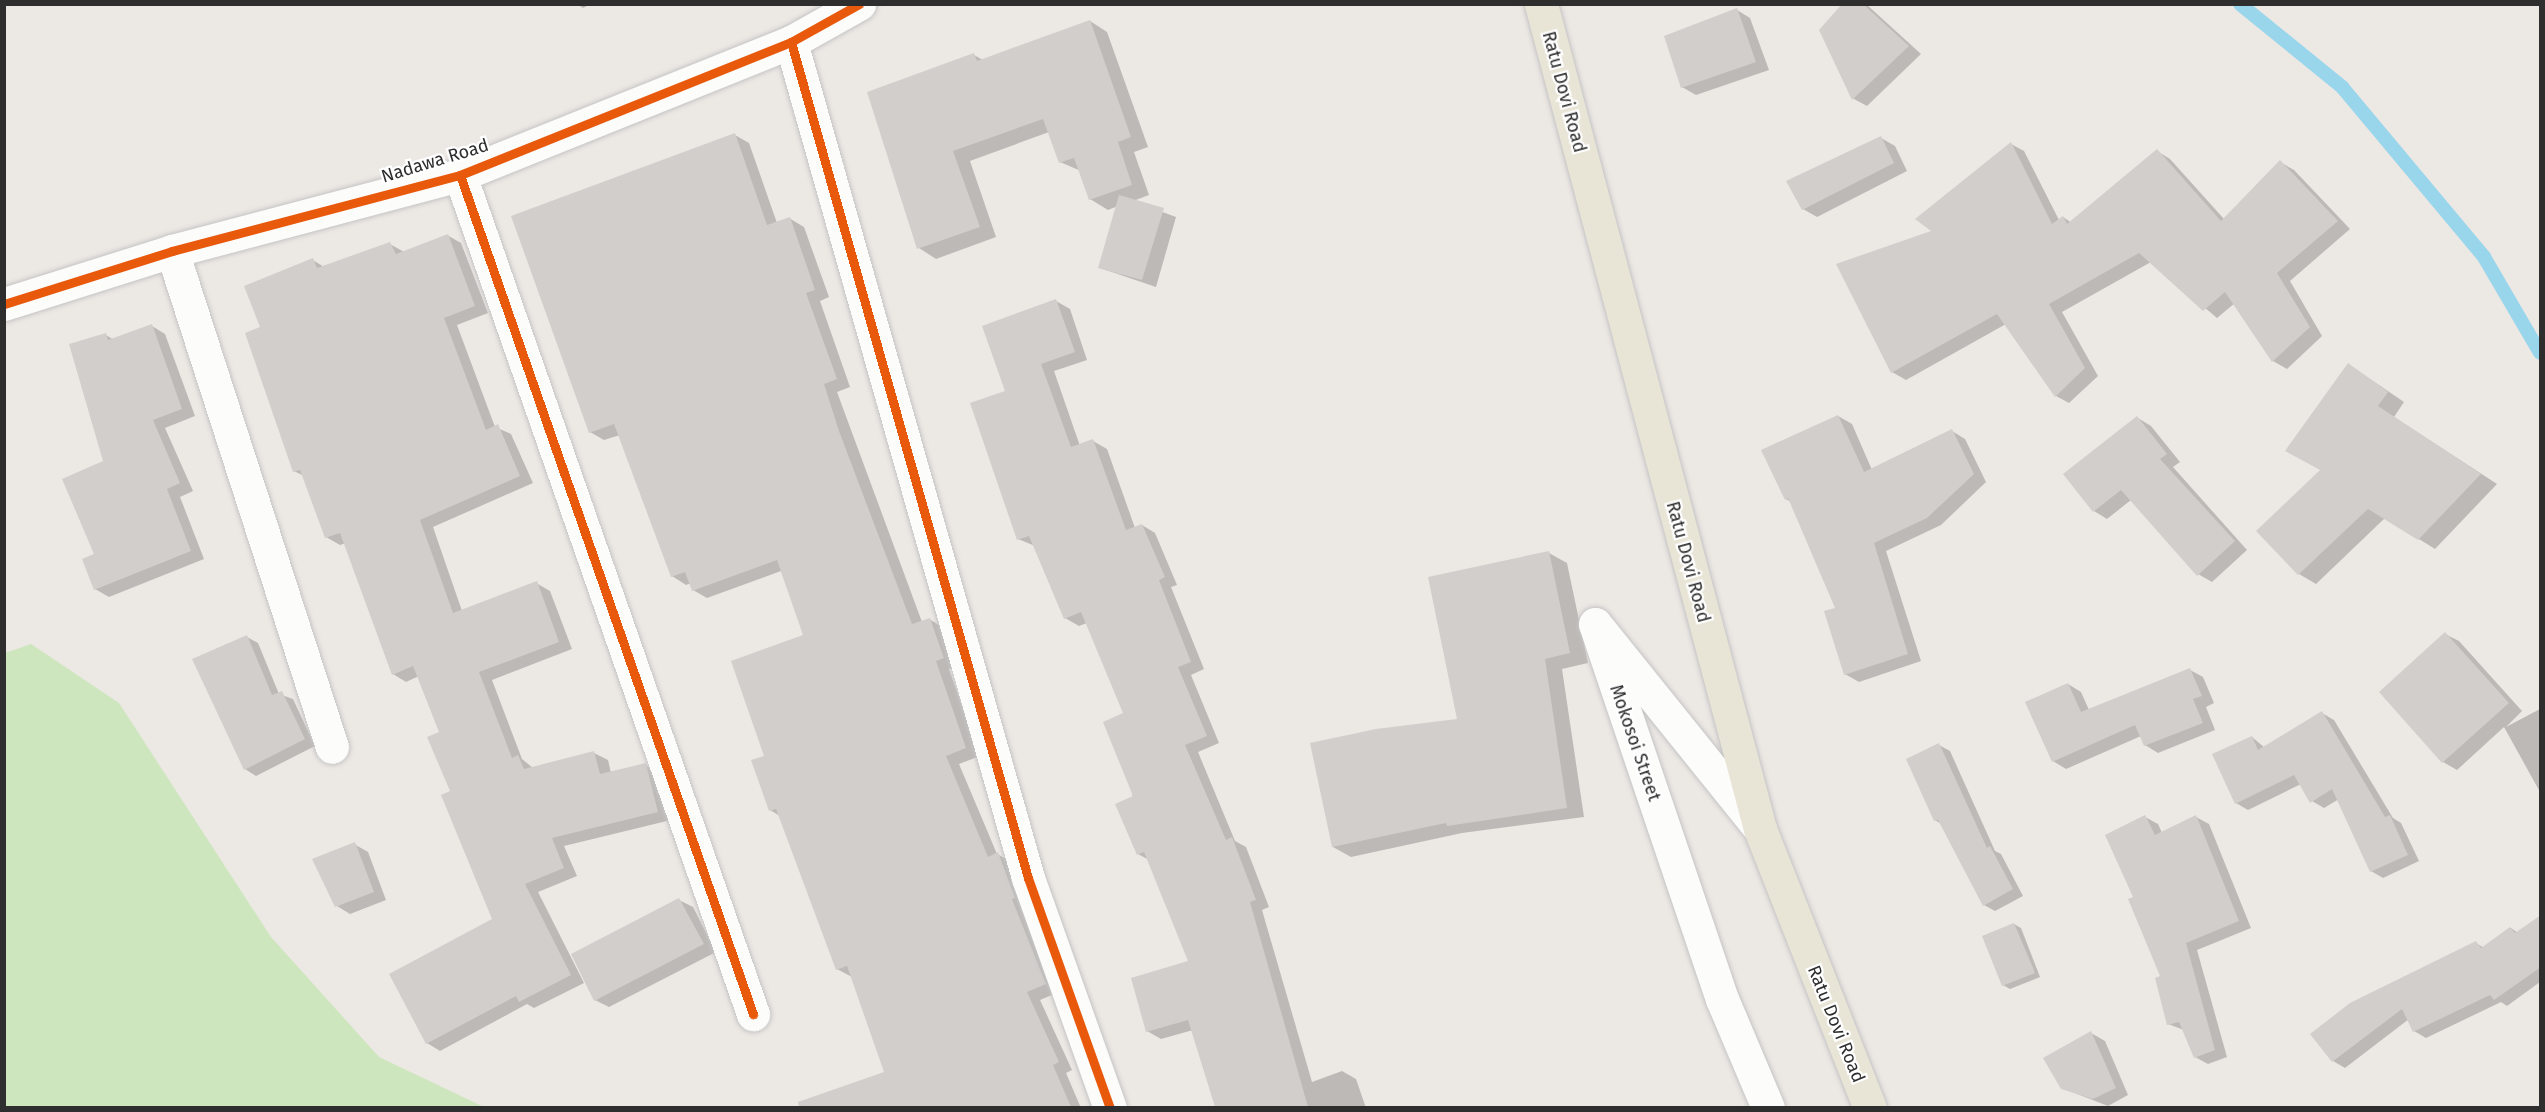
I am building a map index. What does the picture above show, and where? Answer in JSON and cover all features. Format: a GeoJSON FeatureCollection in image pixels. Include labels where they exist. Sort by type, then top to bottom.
{"type":"FeatureCollection","features":[{"type":"Feature","properties":{"kind":"main road","name":"Ratu Dovi Road"},"geometry":{"type":"LineString","coordinates":[[1541,4],[1760,829],[1870,1107]]}},
{"type":"Feature","properties":{"kind":"street","name":"Nadawa Road"},"geometry":{"type":"LineString","coordinates":[[4,304],[172,251],[460,175],[790,42],[859,4]]}},
{"type":"Feature","properties":{"kind":"street"},"geometry":{"type":"LineString","coordinates":[[790,42],[1028,878],[1110,1107]]}},
{"type":"Feature","properties":{"kind":"street"},"geometry":{"type":"LineString","coordinates":[[460,175],[753,1014]]}},
{"type":"Feature","properties":{"kind":"street"},"geometry":{"type":"LineString","coordinates":[[172,251],[332,747]]}},
{"type":"Feature","properties":{"kind":"street","name":"Mokosoi Street"},"geometry":{"type":"LineString","coordinates":[[1760,829],[1595,624],[1722,999],[1768,1107]]}},
{"type":"Feature","properties":{"kind":"green space"},"geometry":{"type":"Polygon","coordinates":[[[31,644],[119,703],[271,937],[379,1057],[484,1107],[5,1107],[5,653],[31,644]]]}},
{"type":"Feature","properties":{"kind":"building"},"geometry":{"type":"Polygon","coordinates":[[[1842,4],[1863,4],[1909,46],[1852,100],[1819,30],[1842,4]]]}},
{"type":"Feature","properties":{"kind":"building"},"geometry":{"type":"Polygon","coordinates":[[[1737,8],[1756,62],[1681,88],[1664,36],[1737,8]]]}},
{"type":"Feature","properties":{"kind":"building"},"geometry":{"type":"Polygon","coordinates":[[[1090,20],[1131,137],[1118,142],[1132,185],[1089,200],[1074,158],[1059,163],[1043,119],[953,151],[980,227],[917,249],[867,92],[974,53],[977,61],[1090,20]]]}},
{"type":"Feature","properties":{"kind":"building"},"geometry":{"type":"Polygon","coordinates":[[[735,133],[767,225],[790,217],[815,290],[806,293],[837,379],[824,384],[839,431],[912,624],[930,618],[944,658],[936,661],[966,748],[946,756],[988,857],[998,852],[1015,898],[1012,899],[1046,984],[1027,992],[1059,1062],[1053,1065],[1071,1107],[799,1107],[798,1102],[884,1072],[847,966],[836,970],[776,809],[769,811],[751,760],[764,756],[731,661],[803,635],[777,560],[692,591],[685,572],[671,577],[614,424],[589,433],[511,216],[735,133]]]}},
{"type":"Feature","properties":{"kind":"building"},"geometry":{"type":"Polygon","coordinates":[[[1881,136],[1894,163],[1802,210],[1786,181],[1881,136]]]}},
{"type":"Feature","properties":{"kind":"building"},"geometry":{"type":"Polygon","coordinates":[[[2011,142],[2052,224],[2063,216],[2067,224],[2157,149],[2221,221],[2280,160],[2338,221],[2277,273],[2310,327],[2272,362],[2225,292],[2203,311],[2139,253],[2049,304],[2085,368],[2055,397],[1997,314],[1891,373],[1836,264],[1931,231],[1915,219],[2011,142]]]}},
{"type":"Feature","properties":{"kind":"building"},"geometry":{"type":"Polygon","coordinates":[[[1119,195],[1164,208],[1142,280],[1098,268],[1119,195]]]}},
{"type":"Feature","properties":{"kind":"building"},"geometry":{"type":"Polygon","coordinates":[[[448,234],[475,306],[444,318],[486,430],[498,424],[520,476],[420,520],[453,613],[537,581],[559,642],[479,672],[512,758],[518,755],[524,769],[594,751],[600,774],[646,763],[658,812],[552,838],[564,868],[525,884],[571,975],[519,1002],[516,996],[426,1044],[389,974],[492,919],[441,795],[450,791],[427,737],[439,732],[413,666],[392,675],[340,533],[325,538],[300,470],[293,472],[245,333],[260,327],[244,286],[313,258],[317,268],[390,242],[396,254],[448,234]]]}},
{"type":"Feature","properties":{"kind":"building"},"geometry":{"type":"Polygon","coordinates":[[[1056,299],[1075,352],[1041,364],[1071,447],[1093,439],[1126,530],[1142,524],[1165,577],[1159,580],[1191,662],[1178,667],[1207,736],[1185,745],[1226,840],[1232,837],[1256,900],[1250,902],[1308,1107],[1215,1107],[1188,1020],[1146,1032],[1131,978],[1188,961],[1144,852],[1137,855],[1115,804],[1133,796],[1103,722],[1123,713],[1081,612],[1064,619],[1029,536],[1017,540],[970,403],[1005,391],[982,326],[1056,299]]]}},
{"type":"Feature","properties":{"kind":"building"},"geometry":{"type":"Polygon","coordinates":[[[152,324],[182,409],[153,420],[180,483],[167,489],[191,551],[94,590],[82,559],[94,554],[62,479],[103,461],[69,344],[106,333],[108,340],[152,324]]]}},
{"type":"Feature","properties":{"kind":"building"},"geometry":{"type":"Polygon","coordinates":[[[2348,363],[2388,392],[2378,406],[2481,474],[2418,540],[2368,509],[2298,575],[2256,531],[2320,470],[2285,451],[2348,363]]]}},
{"type":"Feature","properties":{"kind":"building"},"geometry":{"type":"Polygon","coordinates":[[[1838,415],[1864,472],[1952,429],[1974,474],[1927,518],[1874,543],[1908,654],[1844,675],[1824,611],[1835,608],[1788,498],[1785,500],[1761,450],[1838,415]]]}},
{"type":"Feature","properties":{"kind":"building"},"geometry":{"type":"Polygon","coordinates":[[[2137,416],[2167,454],[2160,459],[2235,541],[2197,576],[2121,490],[2093,512],[2063,474],[2137,416]]]}},
{"type":"Feature","properties":{"kind":"building"},"geometry":{"type":"Polygon","coordinates":[[[1549,551],[1570,653],[1545,659],[1567,808],[1447,826],[1446,823],[1332,847],[1310,743],[1376,729],[1457,719],[1428,577],[1549,551]]]}},
{"type":"Feature","properties":{"kind":"building"},"geometry":{"type":"Polygon","coordinates":[[[2445,632],[2509,703],[2442,763],[2379,692],[2445,632]]]}},
{"type":"Feature","properties":{"kind":"building"},"geometry":{"type":"Polygon","coordinates":[[[247,635],[272,695],[282,691],[305,739],[244,770],[192,659],[247,635]]]}},
{"type":"Feature","properties":{"kind":"building"},"geometry":{"type":"Polygon","coordinates":[[[2190,668],[2202,696],[2193,699],[2203,723],[2144,746],[2135,725],[2052,762],[2025,702],[2068,683],[2081,712],[2190,668]]]}},
{"type":"Feature","properties":{"kind":"building"},"geometry":{"type":"Polygon","coordinates":[[[2322,711],[2385,817],[2390,815],[2408,855],[2370,872],[2332,789],[2310,803],[2294,775],[2235,804],[2212,754],[2252,736],[2258,750],[2322,711]]]}},
{"type":"Feature","properties":{"kind":"building"},"geometry":{"type":"Polygon","coordinates":[[[1939,743],[1987,848],[1990,846],[2013,889],[1983,906],[1938,820],[1934,821],[1906,759],[1939,743]]]}},
{"type":"Feature","properties":{"kind":"building"},"geometry":{"type":"Polygon","coordinates":[[[2145,815],[2155,835],[2196,815],[2239,921],[2186,943],[2215,1050],[2194,1058],[2179,1022],[2167,1025],[2155,978],[2160,976],[2128,899],[2133,897],[2105,835],[2145,815]]]}},
{"type":"Feature","properties":{"kind":"building"},"geometry":{"type":"Polygon","coordinates":[[[355,842],[374,892],[335,907],[312,859],[355,842]]]}},
{"type":"Feature","properties":{"kind":"building"},"geometry":{"type":"Polygon","coordinates":[[[679,898],[704,944],[594,1001],[571,954],[679,898]]]}},
{"type":"Feature","properties":{"kind":"building"},"geometry":{"type":"Polygon","coordinates":[[[2541,915],[2541,967],[2494,1000],[2490,995],[2413,1032],[2402,1009],[2332,1062],[2310,1034],[2350,1003],[2476,941],[2481,948],[2510,927],[2515,933],[2541,915]]]}},
{"type":"Feature","properties":{"kind":"building"},"geometry":{"type":"Polygon","coordinates":[[[2014,923],[2035,973],[2002,986],[1982,936],[2014,923]]]}},
{"type":"Feature","properties":{"kind":"building"},"geometry":{"type":"Polygon","coordinates":[[[2091,1031],[2116,1088],[2093,1099],[2061,1089],[2043,1058],[2091,1031]]]}},
{"type":"Feature","properties":{"kind":"waterway"},"geometry":{"type":"LineString","coordinates":[[2240,4],[2342,87],[2484,257],[2540,353]]}},
{"type":"Feature","properties":{"kind":"cycle path"},"geometry":{"type":"LineString","coordinates":[[4,304],[172,251],[460,175],[791,42],[859,4]]}},
{"type":"Feature","properties":{"kind":"cycle path"},"geometry":{"type":"LineString","coordinates":[[791,42],[1028,878],[1110,1108]]}},
{"type":"Feature","properties":{"kind":"cycle path"},"geometry":{"type":"LineString","coordinates":[[460,175],[753,1014]]}}]}
